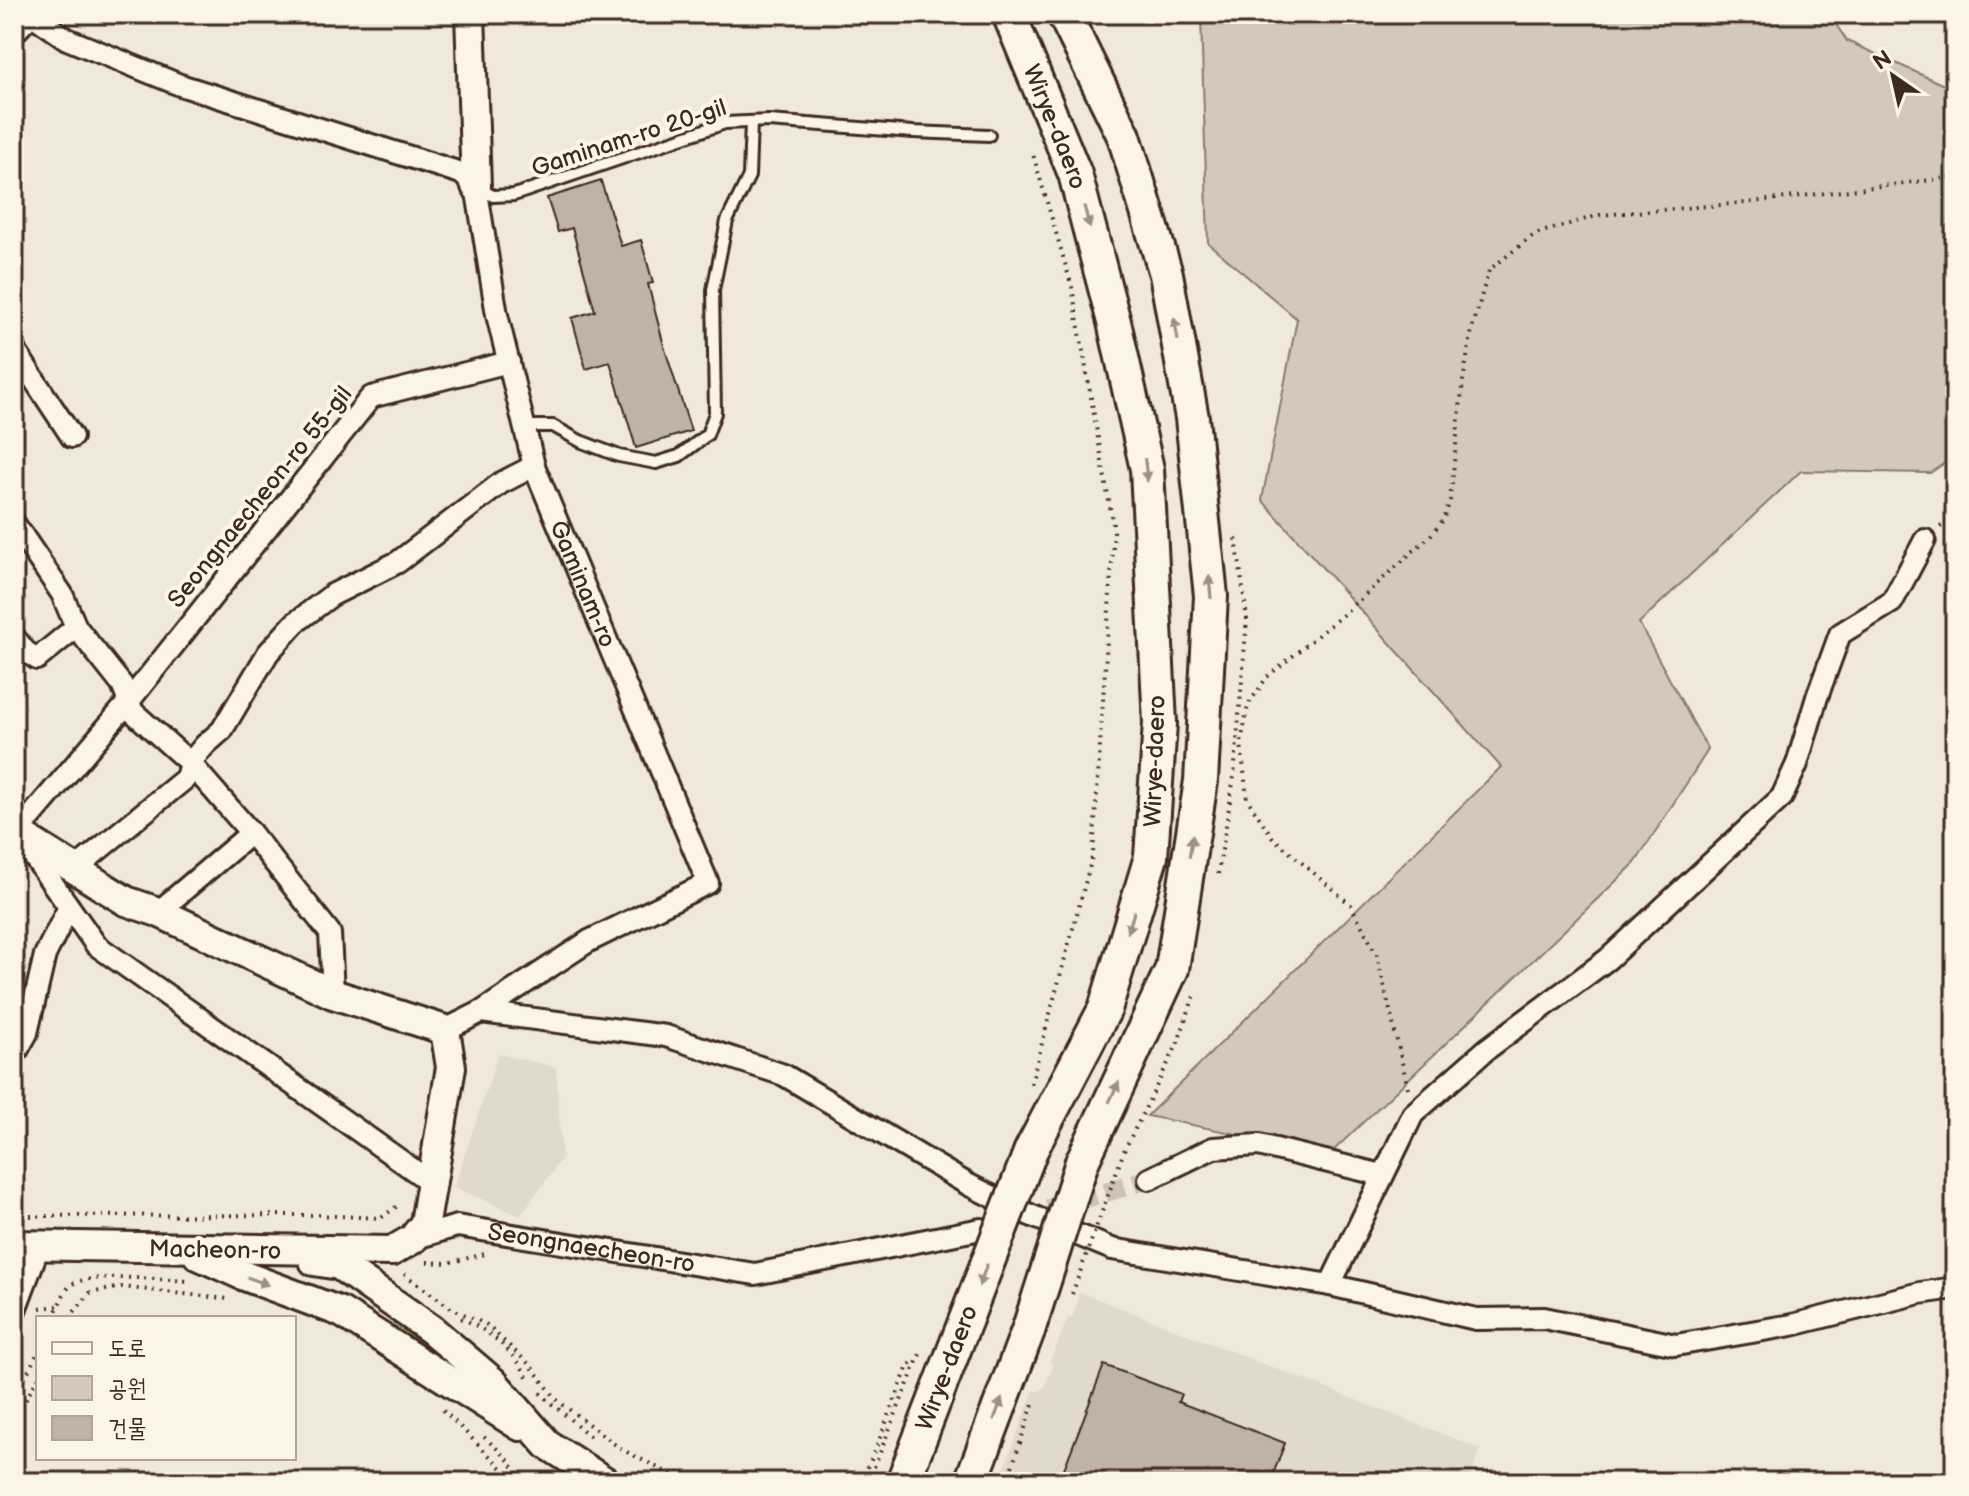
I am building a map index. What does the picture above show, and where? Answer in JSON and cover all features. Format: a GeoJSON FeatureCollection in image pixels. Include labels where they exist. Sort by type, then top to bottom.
{"type":"FeatureCollection","features":[{"type":"Feature","properties":{"kind":"main road","name":"Gaminam-ro"},"geometry":{"type":"LineString","coordinates":[[470,14],[476,186]]}},
{"type":"Feature","properties":{"kind":"main road","name":"Wirye-daero"},"geometry":{"type":"LineString","coordinates":[[903,1482],[1031,1150],[1105,1009],[1151,857],[1160,723],[1147,469],[1114,322],[1075,174],[1009,14]]}},
{"type":"Feature","properties":{"kind":"main road","name":"Wirye-daero"},"geometry":{"type":"LineString","coordinates":[[971,1482],[1029,1328],[1082,1162],[1172,969],[1201,781],[1211,596],[1192,418],[1166,274],[1124,136],[1064,14]]}},
{"type":"Feature","properties":{"kind":"main road"},"geometry":{"type":"LineString","coordinates":[[16,832],[126,901],[158,912],[333,994],[445,1030],[451,1067],[424,1177],[425,1223],[417,1251]]}},
{"type":"Feature","properties":{"kind":"main road","name":"Macheon-ro"},"geometry":{"type":"LineString","coordinates":[[26,1246],[417,1251]]}},
{"type":"Feature","properties":{"kind":"main road"},"geometry":{"type":"LineString","coordinates":[[186,1249],[242,1275],[341,1312],[606,1482]]}},
{"type":"Feature","properties":{"kind":"main road"},"geometry":{"type":"LineString","coordinates":[[246,1251],[339,1265],[432,1330],[493,1382],[548,1445]]}},
{"type":"Feature","properties":{"kind":"street"},"geometry":{"type":"LineString","coordinates":[[14,33],[31,14],[67,39],[180,85],[461,173],[476,186]]}},
{"type":"Feature","properties":{"kind":"street","name":"Gaminam-ro"},"geometry":{"type":"LineString","coordinates":[[476,186],[497,315],[534,466],[708,883],[589,941],[481,1012]]}},
{"type":"Feature","properties":{"kind":"street"},"geometry":{"type":"LineString","coordinates":[[14,349],[72,437]]}},
{"type":"Feature","properties":{"kind":"street","name":"Seongnaecheon-ro 55-gil"},"geometry":{"type":"LineString","coordinates":[[16,832],[130,700],[371,397],[509,362]]}},
{"type":"Feature","properties":{"kind":"street"},"geometry":{"type":"LineString","coordinates":[[75,869],[186,778],[190,763],[222,730],[268,653],[295,623],[332,595],[398,562],[501,483],[534,466]]}},
{"type":"Feature","properties":{"kind":"street"},"geometry":{"type":"LineString","coordinates":[[14,523],[62,594],[76,627],[122,685],[133,712],[190,763],[251,833],[330,933],[333,994]]}},
{"type":"Feature","properties":{"kind":"street"},"geometry":{"type":"LineString","coordinates":[[1330,1285],[1413,1114],[1487,1049],[1608,959],[1782,797],[1797,764],[1840,634],[1892,602],[1925,540]]}},
{"type":"Feature","properties":{"kind":"street"},"geometry":{"type":"LineString","coordinates":[[14,637],[25,651],[37,659],[76,627]]}},
{"type":"Feature","properties":{"kind":"street"},"geometry":{"type":"LineString","coordinates":[[16,832],[96,945],[424,1177]]}},
{"type":"Feature","properties":{"kind":"street"},"geometry":{"type":"LineString","coordinates":[[158,912],[251,833]]}},
{"type":"Feature","properties":{"kind":"street"},"geometry":{"type":"LineString","coordinates":[[14,1056],[27,1033],[45,955],[69,907]]}},
{"type":"Feature","properties":{"kind":"street"},"geometry":{"type":"LineString","coordinates":[[445,1030],[481,1012],[666,1036],[784,1075],[969,1185],[1030,1215],[1112,1249],[1330,1285],[1476,1319],[1544,1318],[1676,1345],[1792,1325],[1920,1293],[1955,1288]]}},
{"type":"Feature","properties":{"kind":"street"},"geometry":{"type":"LineString","coordinates":[[1149,1179],[1213,1148],[1259,1145],[1382,1175]]}},
{"type":"Feature","properties":{"kind":"street","name":"Seongnaecheon-ro"},"geometry":{"type":"LineString","coordinates":[[417,1251],[457,1226],[755,1274],[981,1229]]}},
{"type":"Feature","properties":{"kind":"street"},"geometry":{"type":"LineString","coordinates":[[14,1313],[26,1246]]}},
{"type":"Feature","properties":{"kind":"lane","name":"Gaminam-ro 20-gil"},"geometry":{"type":"LineString","coordinates":[[476,186],[493,196],[514,195],[725,123],[769,121],[989,135]]}},
{"type":"Feature","properties":{"kind":"lane"},"geometry":{"type":"LineString","coordinates":[[524,426],[553,426],[580,441],[619,456],[656,463],[679,456],[707,435],[715,413],[713,290],[727,221],[749,176],[751,122]]}},
{"type":"Feature","properties":{"kind":"path"},"geometry":{"type":"LineString","coordinates":[[1029,1091],[1093,854],[1114,531],[1072,287],[1032,151]]}},
{"type":"Feature","properties":{"kind":"path"},"geometry":{"type":"LineString","coordinates":[[1413,1114],[1377,955],[1351,905],[1273,838],[1247,799],[1241,743],[1248,705],[1267,677],[1355,604],[1430,536],[1444,519],[1450,500],[1472,329],[1489,270],[1535,234],[1600,215],[1745,203],[1955,177]]}},
{"type":"Feature","properties":{"kind":"path"},"geometry":{"type":"LineString","coordinates":[[1071,1297],[1124,1151]]}},
{"type":"Feature","properties":{"kind":"path"},"geometry":{"type":"LineString","coordinates":[[14,1216],[316,1215],[381,1218],[410,1197],[424,1177]]}},
{"type":"Feature","properties":{"kind":"path"},"geometry":{"type":"LineString","coordinates":[[417,1251],[447,1263],[489,1253]]}},
{"type":"Feature","properties":{"kind":"path"},"geometry":{"type":"LineString","coordinates":[[397,1269],[451,1308],[487,1325],[530,1365],[558,1401],[621,1449],[686,1482]]}},
{"type":"Feature","properties":{"kind":"path"},"geometry":{"type":"LineString","coordinates":[[54,1316],[69,1287],[78,1281],[118,1278],[191,1281]]}},
{"type":"Feature","properties":{"kind":"path"},"geometry":{"type":"LineString","coordinates":[[71,1316],[90,1293],[122,1287],[238,1301]]}},
{"type":"Feature","properties":{"kind":"path"},"geometry":{"type":"LineString","coordinates":[[14,1400],[36,1356]]}},
{"type":"Feature","properties":{"kind":"path"},"geometry":{"type":"LineString","coordinates":[[860,1482],[908,1366],[917,1359],[868,1482]]}},
{"type":"Feature","properties":{"kind":"path"},"geometry":{"type":"LineString","coordinates":[[14,1421],[36,1382]]}},
{"type":"Feature","properties":{"kind":"path"},"geometry":{"type":"LineString","coordinates":[[433,1400],[516,1482]]}},
{"type":"Feature","properties":{"kind":"path"},"geometry":{"type":"LineString","coordinates":[[474,1427],[506,1457],[524,1482]]}},
{"type":"Feature","properties":{"kind":"path"},"geometry":{"type":"LineString","coordinates":[[1486,1482],[1495,1478]]}},
{"type":"Feature","properties":{"kind":"shaded area"},"geometry":{"type":"Polygon","coordinates":[[[498,1054],[556,1067],[562,1158],[520,1216],[454,1187],[498,1054]]]}},
{"type":"Feature","properties":{"kind":"shaded area"},"geometry":{"type":"Polygon","coordinates":[[[1080,1292],[1481,1449],[1468,1482],[999,1482],[1034,1389],[1036,1392],[1044,1388],[1053,1366],[1050,1361],[1069,1316],[1072,1318],[1080,1292]]]}},
{"type":"Feature","properties":{"kind":"green space"},"geometry":{"type":"Polygon","coordinates":[[[1199,14],[1829,14],[1847,41],[1955,90],[1955,456],[1930,473],[1801,471],[1639,623],[1708,750],[1635,863],[1331,1153],[1147,1116],[1501,767],[1262,500],[1297,319],[1208,243],[1199,14]]]}},
{"type":"Feature","properties":{"kind":"building"},"geometry":{"type":"Polygon","coordinates":[[[601,181],[621,246],[641,240],[653,283],[648,284],[664,346],[691,431],[636,448],[610,362],[586,369],[572,318],[595,311],[572,228],[558,232],[547,198],[601,181]]]}},
{"type":"Feature","properties":{"kind":"building"},"geometry":{"type":"Polygon","coordinates":[[[1104,1365],[1181,1394],[1178,1402],[1285,1443],[1270,1482],[1059,1482],[1104,1365]]]}},
{"type":"Feature","properties":{"kind":"tunnel"},"geometry":{"type":"LineString","coordinates":[[1019,1218],[1149,1179]]}}]}
